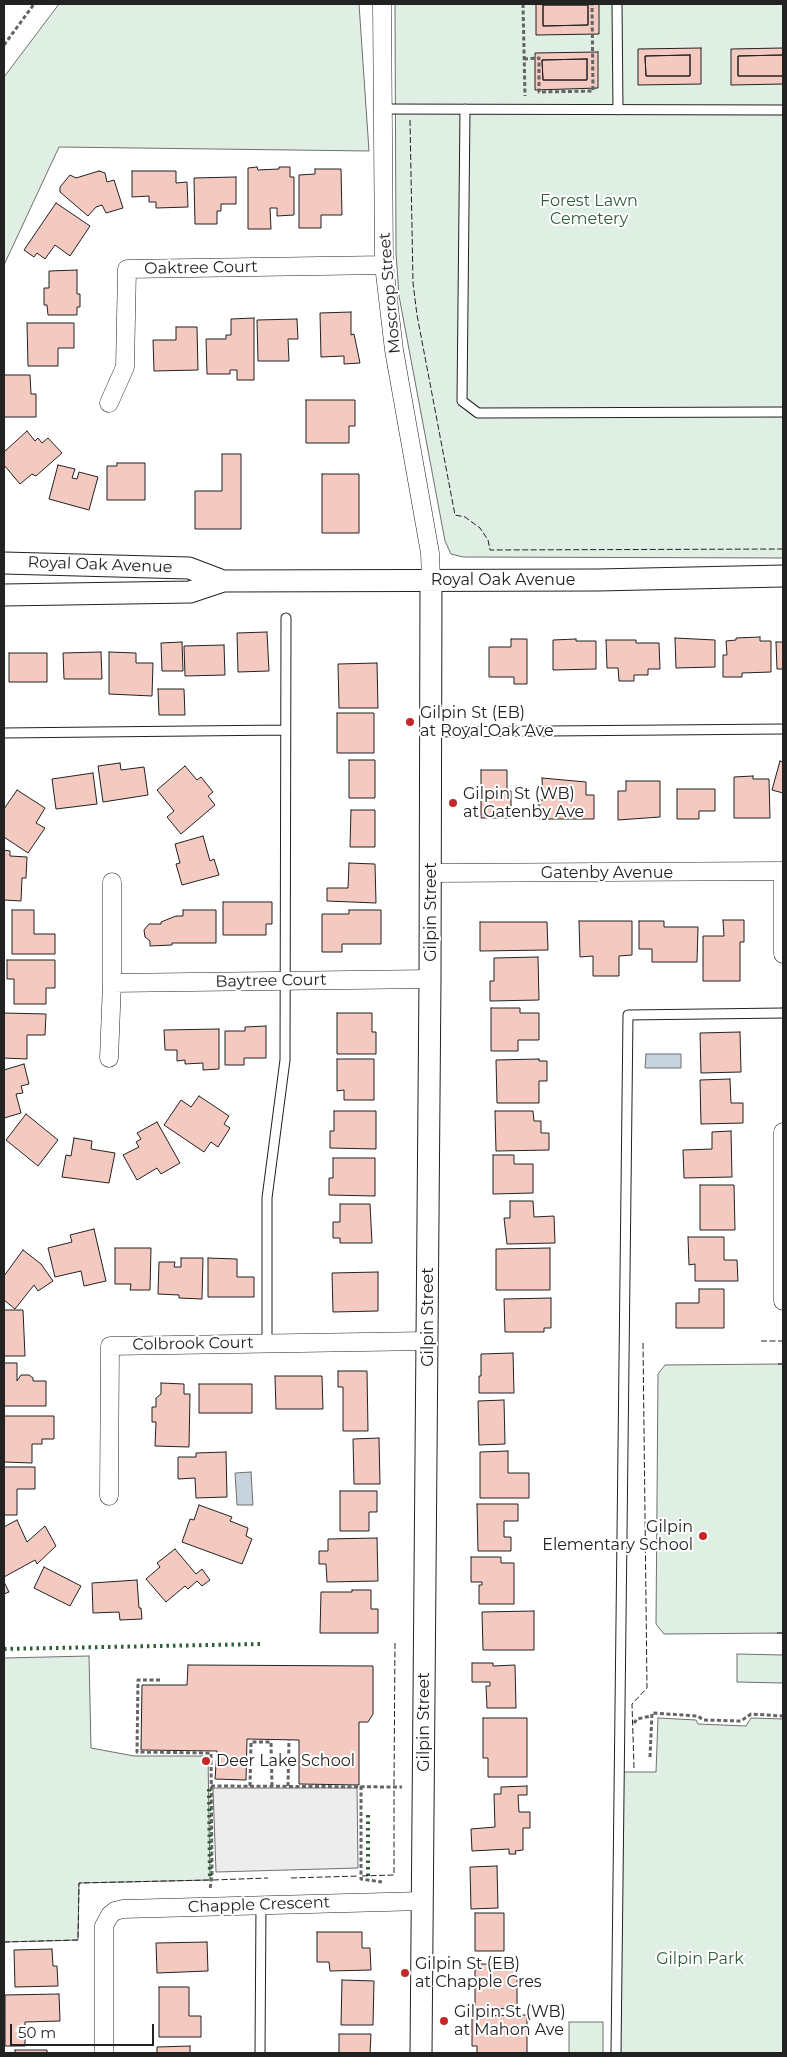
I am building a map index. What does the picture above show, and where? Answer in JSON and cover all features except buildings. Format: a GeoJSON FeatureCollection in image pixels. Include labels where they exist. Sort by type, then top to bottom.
{"type":"FeatureCollection","features":[{"type":"Feature","properties":{"kind":"street","name":"Moscrop Street"},"geometry":{"type":"LineString","coordinates":[[382,4],[384,265],[394,350],[430,553],[431,580]]}},
{"type":"Feature","properties":{"kind":"street","name":"Oaktree Court"},"geometry":{"type":"LineString","coordinates":[[109,403],[125,367],[127,268],[384,265]]}},
{"type":"Feature","properties":{"kind":"street","name":"Royal Oak Avenue"},"geometry":{"type":"LineString","coordinates":[[4,563],[189,568],[223,581]]}},
{"type":"Feature","properties":{"kind":"street","name":"Royal Oak Avenue"},"geometry":{"type":"LineString","coordinates":[[4,595],[190,592],[223,581],[598,580],[783,576]]}},
{"type":"Feature","properties":{"kind":"street","name":"Gilpin Street"},"geometry":{"type":"LineString","coordinates":[[421,2053],[428,1341],[431,580]]}},
{"type":"Feature","properties":{"kind":"street","name":"Gatenby Avenue"},"geometry":{"type":"LineString","coordinates":[[431,873],[783,871]]}},
{"type":"Feature","properties":{"kind":"street"},"geometry":{"type":"LineString","coordinates":[[783,871],[783,954]]}},
{"type":"Feature","properties":{"kind":"street"},"geometry":{"type":"LineString","coordinates":[[109,1058],[112,983],[112,882]]}},
{"type":"Feature","properties":{"kind":"street","name":"Baytree Court"},"geometry":{"type":"LineString","coordinates":[[112,983],[430,978]]}},
{"type":"Feature","properties":{"kind":"street"},"geometry":{"type":"LineString","coordinates":[[783,1132],[783,1301]]}},
{"type":"Feature","properties":{"kind":"street","name":"Colbrook Court"},"geometry":{"type":"LineString","coordinates":[[109,1496],[110,1346],[428,1341]]}},
{"type":"Feature","properties":{"kind":"street","name":"Chapple Crescent"},"geometry":{"type":"LineString","coordinates":[[104,2053],[104,1926],[110,1915],[123,1909],[423,1901]]}},
{"type":"Feature","properties":{"kind":"lane"},"geometry":{"type":"LineString","coordinates":[[617,4],[618,110]]}},
{"type":"Feature","properties":{"kind":"lane"},"geometry":{"type":"LineString","coordinates":[[382,109],[783,110]]}},
{"type":"Feature","properties":{"kind":"lane"},"geometry":{"type":"LineString","coordinates":[[465,109],[462,401],[478,413],[783,412]]}},
{"type":"Feature","properties":{"kind":"lane"},"geometry":{"type":"LineString","coordinates":[[267,1343],[267,1198],[284,1060],[286,981],[286,618]]}},
{"type":"Feature","properties":{"kind":"lane"},"geometry":{"type":"LineString","coordinates":[[430,732],[783,729]]}},
{"type":"Feature","properties":{"kind":"lane"},"geometry":{"type":"LineString","coordinates":[[4,733],[285,730]]}},
{"type":"Feature","properties":{"kind":"lane"},"geometry":{"type":"LineString","coordinates":[[616,2053],[628,1015],[783,1013]]}},
{"type":"Feature","properties":{"kind":"lane"},"geometry":{"type":"LineString","coordinates":[[260,2053],[261,1904]]}},
{"type":"Feature","properties":{"kind":"path"},"geometry":{"type":"LineString","coordinates":[[4,45],[34,4]]}},
{"type":"Feature","properties":{"kind":"path"},"geometry":{"type":"LineString","coordinates":[[522,4],[526,110]]}},
{"type":"Feature","properties":{"kind":"path"},"geometry":{"type":"LineString","coordinates":[[524,59],[540,58],[540,92],[593,91],[592,4]]}},
{"type":"Feature","properties":{"kind":"path"},"geometry":{"type":"LineString","coordinates":[[160,1680],[138,1680],[137,1752],[212,1753],[212,1875]]}},
{"type":"Feature","properties":{"kind":"path"},"geometry":{"type":"LineString","coordinates":[[650,1758],[652,1713],[698,1716],[703,1720],[741,1721],[751,1714],[783,1716]]}},
{"type":"Feature","properties":{"kind":"path"},"geometry":{"type":"LineString","coordinates":[[288,1786],[289,1740]]}},
{"type":"Feature","properties":{"kind":"path"},"geometry":{"type":"LineString","coordinates":[[250,1786],[251,1742],[271,1742],[272,1786]]}},
{"type":"Feature","properties":{"kind":"path"},"geometry":{"type":"LineString","coordinates":[[211,1786],[402,1786]]}},
{"type":"Feature","properties":{"kind":"path"},"geometry":{"type":"LineString","coordinates":[[361,1786],[361,1879],[389,1884]]}},
{"type":"Feature","properties":{"kind":"green space"},"geometry":{"type":"Polygon","coordinates":[[[59,4],[359,4],[369,151],[59,147],[4,265],[4,77],[59,4]]]}},
{"type":"Feature","properties":{"kind":"green space","name":"Forest Lawn Cemetery"},"geometry":{"type":"Polygon","coordinates":[[[395,4],[783,4],[783,558],[463,557],[451,554],[445,541],[399,296],[396,253],[395,4]]]}},
{"type":"Feature","properties":{"kind":"green space"},"geometry":{"type":"Polygon","coordinates":[[[783,1364],[783,1633],[664,1634],[656,1624],[658,1374],[665,1365],[783,1364]]]}},
{"type":"Feature","properties":{"kind":"green space"},"geometry":{"type":"Polygon","coordinates":[[[737,1654],[783,1655],[783,1683],[737,1682],[737,1654]]]}},
{"type":"Feature","properties":{"kind":"green space"},"geometry":{"type":"Polygon","coordinates":[[[89,1656],[91,1748],[134,1756],[208,1756],[210,1880],[79,1883],[78,1940],[4,1942],[4,1658],[89,1656]]]}},
{"type":"Feature","properties":{"kind":"green space","name":"Gilpin Park"},"geometry":{"type":"Polygon","coordinates":[[[658,1718],[696,1720],[698,1724],[746,1726],[751,1718],[783,1719],[783,2053],[616,2053],[620,1772],[656,1772],[658,1718]]]}},
{"type":"Feature","properties":{"kind":"green space"},"geometry":{"type":"Polygon","coordinates":[[[569,2022],[603,2022],[603,2053],[569,2053],[569,2022]]]}},
{"type":"Feature","properties":{"kind":"shaded area"},"geometry":{"type":"Polygon","coordinates":[[[646,1054],[681,1054],[681,1068],[645,1068],[646,1054]]]}},
{"type":"Feature","properties":{"kind":"shaded area"},"geometry":{"type":"Polygon","coordinates":[[[251,1472],[253,1505],[237,1505],[235,1473],[251,1472]]]}},
{"type":"Feature","properties":{"kind":"shaded area"},"geometry":{"type":"Polygon","coordinates":[[[213,1788],[357,1788],[358,1868],[216,1872],[213,1788]]]}},
{"type":"Feature","properties":{"kind":"hedge"},"geometry":{"type":"LineString","coordinates":[[4,1649],[262,1644]]}},
{"type":"Feature","properties":{"kind":"hedge"},"geometry":{"type":"LineString","coordinates":[[209,1789],[210,1880]]}},
{"type":"Feature","properties":{"kind":"hedge"},"geometry":{"type":"LineString","coordinates":[[368,1811],[368,1876]]}},
{"type":"Feature","properties":{"kind":"fence"},"geometry":{"type":"LineString","coordinates":[[410,120],[413,283],[417,315],[455,515],[465,517],[480,528],[488,540],[490,550],[783,549]]}},
{"type":"Feature","properties":{"kind":"fence"},"geometry":{"type":"LineString","coordinates":[[761,1341],[783,1341]]}},
{"type":"Feature","properties":{"kind":"fence"},"geometry":{"type":"LineString","coordinates":[[634,1768],[632,1704],[647,1688],[643,1342]]}},
{"type":"Feature","properties":{"kind":"fence"},"geometry":{"type":"LineString","coordinates":[[778,1364],[783,1364]]}},
{"type":"Feature","properties":{"kind":"fence"},"geometry":{"type":"LineString","coordinates":[[777,1633],[783,1633]]}},
{"type":"Feature","properties":{"kind":"fence"},"geometry":{"type":"LineString","coordinates":[[394,1785],[395,1641]]}},
{"type":"Feature","properties":{"kind":"fence"},"geometry":{"type":"LineString","coordinates":[[362,1876],[394,1875],[394,1790]]}},
{"type":"Feature","properties":{"kind":"fence"},"geometry":{"type":"LineString","coordinates":[[291,1878],[359,1876]]}},
{"type":"Feature","properties":{"kind":"fence"},"geometry":{"type":"LineString","coordinates":[[213,1880],[268,1878]]}},
{"type":"Feature","properties":{"kind":"fence"},"geometry":{"type":"LineString","coordinates":[[4,1942],[78,1940],[79,1883],[210,1880]]}},
{"type":"Feature","properties":{"kind":"place","name":"Gilpin St (EB) at Royal Oak Ave"},"geometry":{"type":"Point","coordinates":[410,722]}},
{"type":"Feature","properties":{"kind":"place","name":"Gilpin St (WB) at Gatenby Ave"},"geometry":{"type":"Point","coordinates":[453,803]}},
{"type":"Feature","properties":{"kind":"place","name":"Gilpin Elementary School"},"geometry":{"type":"Point","coordinates":[703,1536]}},
{"type":"Feature","properties":{"kind":"place","name":"Deer Lake School"},"geometry":{"type":"Point","coordinates":[206,1761]}},
{"type":"Feature","properties":{"kind":"place","name":"Gilpin St (EB) at Chapple Cres"},"geometry":{"type":"Point","coordinates":[405,1973]}},
{"type":"Feature","properties":{"kind":"place","name":"Gilpin St (WB) at Mahon Ave"},"geometry":{"type":"Point","coordinates":[444,2021]}}]}
